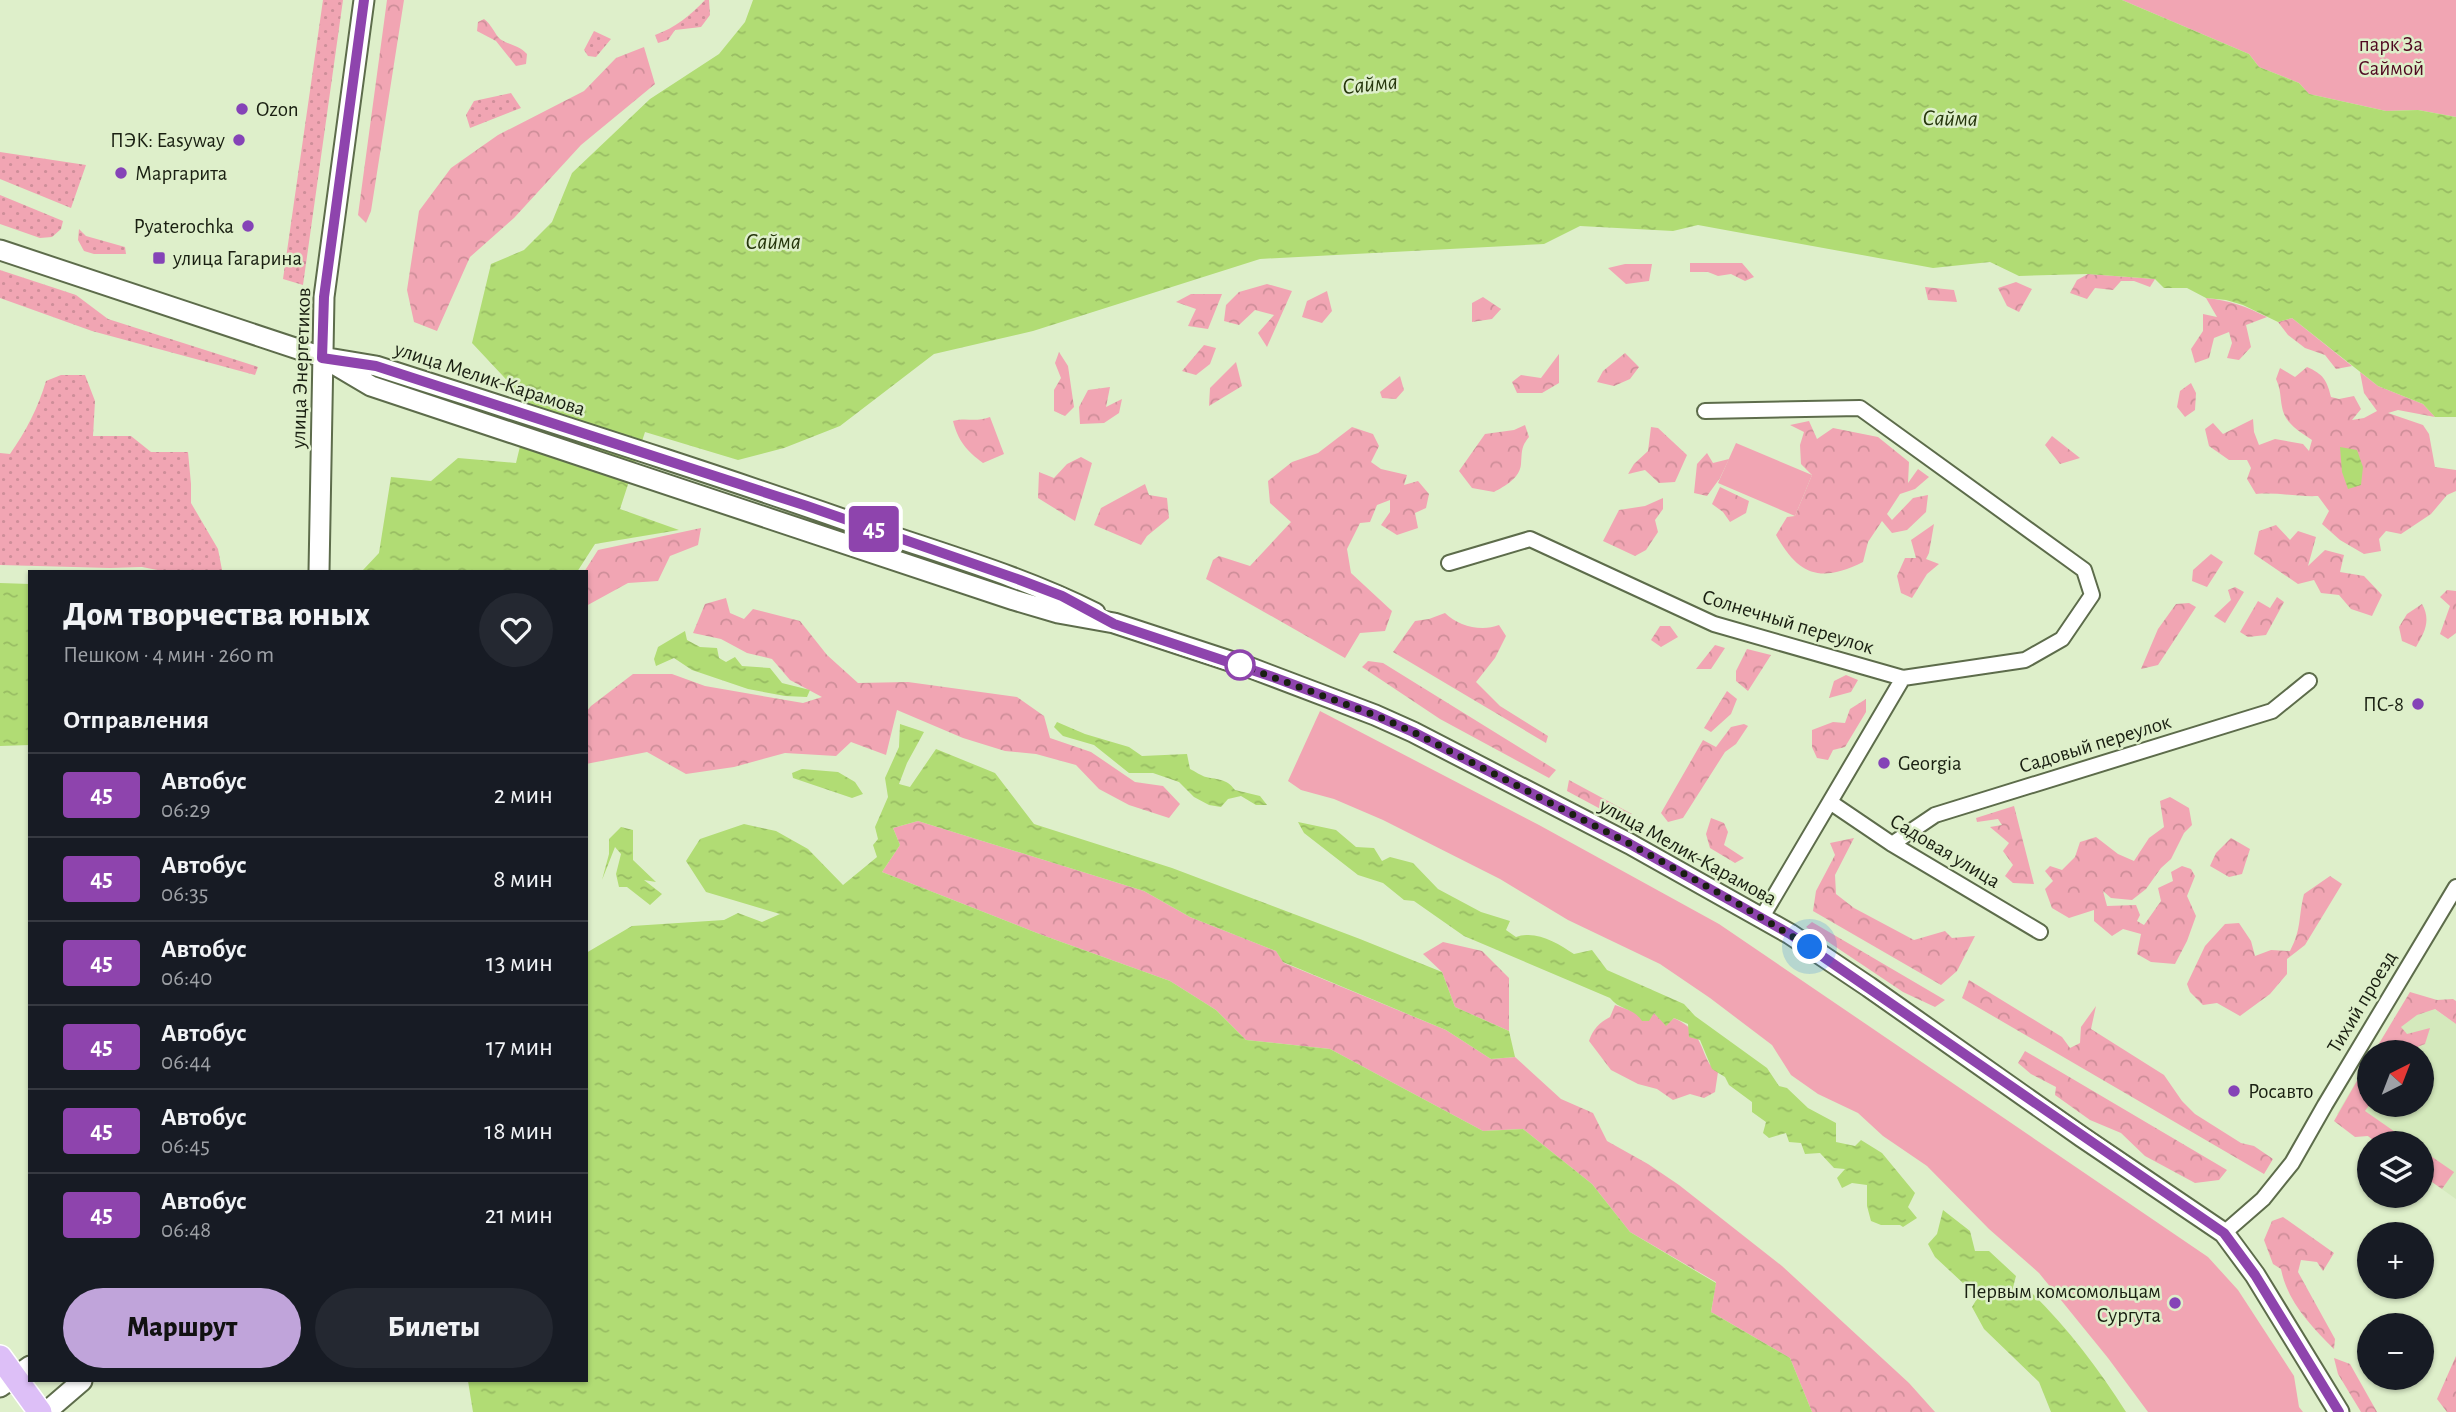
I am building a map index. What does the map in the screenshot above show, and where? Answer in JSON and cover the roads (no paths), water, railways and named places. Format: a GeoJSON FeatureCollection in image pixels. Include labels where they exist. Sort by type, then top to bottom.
{"type":"FeatureCollection","features":[{"type":"Feature","properties":{"kind":"main road","name":"улица Энергетиков"},"geometry":{"type":"LineString","coordinates":[[319,570],[324,297],[364,0]]}},
{"type":"Feature","properties":{"kind":"main road"},"geometry":{"type":"LineString","coordinates":[[0,250],[322,358]]}},
{"type":"Feature","properties":{"kind":"main road","name":"улица Мелик-Карамова"},"geometry":{"type":"LineString","coordinates":[[322,358],[376,366],[807,506],[1062,596],[1114,624]]}},
{"type":"Feature","properties":{"kind":"main road","name":"улица Мелик-Карамова"},"geometry":{"type":"LineString","coordinates":[[322,358],[371,386],[793,528],[1025,603],[1058,613],[1114,624],[1251,668],[1375,715],[1630,844],[1762,918],[1869,987],[2224,1233],[2255,1275],[2339,1412]]}},
{"type":"Feature","properties":{"kind":"main road"},"geometry":{"type":"LineString","coordinates":[[0,1357],[40,1412]]}},
{"type":"Feature","properties":{"kind":"main road"},"geometry":{"type":"LineString","coordinates":[[46,1412],[81,1382]]}},
{"type":"Feature","properties":{"kind":"street","name":"Солнечный переулок"},"geometry":{"type":"LineString","coordinates":[[1449,563],[1530,539],[1714,624],[1903,678],[2025,660],[2062,639],[2092,595],[2084,570],[1860,408],[1705,411]]}},
{"type":"Feature","properties":{"kind":"street"},"geometry":{"type":"LineString","coordinates":[[1762,918],[1903,678]]}},
{"type":"Feature","properties":{"kind":"street","name":"Садовый переулок"},"geometry":{"type":"LineString","coordinates":[[1892,844],[1935,816],[2272,711],[2309,681]]}},
{"type":"Feature","properties":{"kind":"street","name":"Садовая улица"},"geometry":{"type":"LineString","coordinates":[[1830,802],[1892,844],[2040,932]]}},
{"type":"Feature","properties":{"kind":"street","name":"Тихий проезд"},"geometry":{"type":"LineString","coordinates":[[2224,1233],[2263,1199],[2292,1163],[2456,887]]}},
{"type":"Feature","properties":{"kind":"water","name":"Сайма"},"geometry":{"type":"Polygon","coordinates":[[[753,0],[2122,0],[2249,54],[2259,67],[2299,83],[2309,94],[2386,111],[2418,110],[2456,117],[2456,417],[2435,417],[2423,404],[2378,386],[2292,318],[2278,322],[2243,305],[2206,298],[2187,288],[2164,288],[2155,279],[2088,274],[2019,276],[1990,262],[1933,268],[1698,225],[1673,231],[1580,226],[1544,244],[1260,259],[1033,331],[934,354],[840,426],[784,448],[738,460],[645,432],[620,509],[679,530],[595,544],[578,570],[363,570],[379,553],[391,477],[431,481],[458,458],[516,463],[530,405],[472,343],[491,264],[524,250],[552,222],[572,173],[650,99],[719,54],[745,22],[753,0]]]}},
{"type":"Feature","properties":{"kind":"water"},"geometry":{"type":"Polygon","coordinates":[[[2340,447],[2357,450],[2363,467],[2361,485],[2348,489],[2342,472],[2340,447]]]}},
{"type":"Feature","properties":{"kind":"water"},"geometry":{"type":"Polygon","coordinates":[[[0,583],[28,584],[28,745],[0,746],[0,583]]]}},
{"type":"Feature","properties":{"kind":"water"},"geometry":{"type":"Polygon","coordinates":[[[685,631],[687,640],[700,647],[717,648],[719,658],[726,662],[735,657],[742,666],[770,668],[782,683],[810,690],[807,697],[748,689],[692,670],[674,658],[656,666],[654,659],[658,647],[685,631]]]}},
{"type":"Feature","properties":{"kind":"water"},"geometry":{"type":"Polygon","coordinates":[[[1057,722],[1085,734],[1129,747],[1142,756],[1187,754],[1190,769],[1225,781],[1235,790],[1260,796],[1267,805],[1256,805],[1241,796],[1228,799],[1221,807],[1209,805],[1194,797],[1179,782],[1153,773],[1129,773],[1094,745],[1063,736],[1054,727],[1057,722]]]}},
{"type":"Feature","properties":{"kind":"water"},"geometry":{"type":"Polygon","coordinates":[[[900,724],[924,732],[899,784],[910,787],[936,749],[995,773],[1034,824],[1172,868],[1442,972],[1455,1007],[1509,1031],[1515,1057],[1491,1059],[1446,1030],[1283,962],[1276,951],[1190,917],[1144,891],[918,821],[893,828],[900,845],[882,872],[1042,935],[1170,981],[1216,1010],[1246,1040],[1330,1049],[1483,1131],[1523,1129],[1592,1184],[1630,1232],[1716,1283],[1711,1312],[1790,1358],[1812,1412],[473,1412],[468,1382],[588,1382],[588,952],[632,926],[724,920],[738,913],[762,922],[780,914],[706,892],[686,861],[700,839],[744,824],[776,831],[808,849],[843,885],[877,857],[873,845],[878,839],[875,827],[888,797],[885,778],[899,747],[900,724]]]}},
{"type":"Feature","properties":{"kind":"water"},"geometry":{"type":"Polygon","coordinates":[[[802,769],[838,772],[855,782],[863,794],[852,798],[793,778],[792,773],[802,769]]]}},
{"type":"Feature","properties":{"kind":"water"},"geometry":{"type":"Polygon","coordinates":[[[1298,822],[1336,830],[1356,847],[1374,848],[1382,861],[1390,857],[1413,863],[1438,889],[1481,912],[1510,921],[1506,930],[1516,937],[1539,936],[1574,954],[1592,950],[1607,970],[1684,1004],[1695,1016],[1767,1068],[1779,1086],[1787,1088],[1808,1108],[1836,1123],[1836,1142],[1855,1146],[1861,1140],[1882,1153],[1915,1193],[1908,1207],[1917,1218],[1903,1227],[1871,1221],[1867,1206],[1867,1185],[1852,1183],[1842,1188],[1837,1178],[1845,1169],[1834,1168],[1820,1153],[1805,1154],[1801,1143],[1789,1142],[1786,1133],[1769,1138],[1763,1133],[1766,1122],[1752,1112],[1752,1102],[1729,1085],[1725,1077],[1712,1069],[1700,1040],[1689,1037],[1688,1024],[1674,1018],[1666,1026],[1654,1013],[1649,1021],[1642,1021],[1610,998],[1464,936],[1414,901],[1404,900],[1383,883],[1358,875],[1304,833],[1298,822]]]}},
{"type":"Feature","properties":{"kind":"water"},"geometry":{"type":"Polygon","coordinates":[[[621,827],[633,830],[633,860],[656,882],[644,880],[662,894],[650,905],[627,887],[619,887],[616,874],[621,854],[615,847],[602,880],[609,854],[609,839],[621,827]]]}},
{"type":"Feature","properties":{"kind":"water"},"geometry":{"type":"Polygon","coordinates":[[[1943,1210],[1970,1231],[1975,1251],[1989,1251],[2016,1276],[2011,1295],[2027,1288],[2055,1317],[2126,1412],[2051,1412],[2039,1382],[1984,1329],[1972,1307],[1978,1297],[1935,1257],[1928,1244],[1937,1234],[1943,1210]]]}},
{"type":"Feature","properties":{"kind":"place","name":"Ozon"},"geometry":{"type":"Point","coordinates":[242,109]}},
{"type":"Feature","properties":{"kind":"place","name":"ПЭК: Easyway"},"geometry":{"type":"Point","coordinates":[239,140]}},
{"type":"Feature","properties":{"kind":"place","name":"Маргарита"},"geometry":{"type":"Point","coordinates":[121,173]}},
{"type":"Feature","properties":{"kind":"place","name":"Pyaterochka"},"geometry":{"type":"Point","coordinates":[248,226]}},
{"type":"Feature","properties":{"kind":"place","name":"улица Гагарина"},"geometry":{"type":"Point","coordinates":[159,258]}},
{"type":"Feature","properties":{"kind":"place","name":"ПС-8"},"geometry":{"type":"Point","coordinates":[2418,704]}},
{"type":"Feature","properties":{"kind":"place","name":"Georgia"},"geometry":{"type":"Point","coordinates":[1884,763]}},
{"type":"Feature","properties":{"kind":"place","name":"Росавто"},"geometry":{"type":"Point","coordinates":[2234,1091]}},
{"type":"Feature","properties":{"kind":"place","name":"Первым комсомольцам Сургута"},"geometry":{"type":"Point","coordinates":[2175,1303]}},
{"type":"Feature","properties":{"kind":"park label","name":"парк За Саймой"},"geometry":{"type":"Point","coordinates":[2391,56]}}]}
